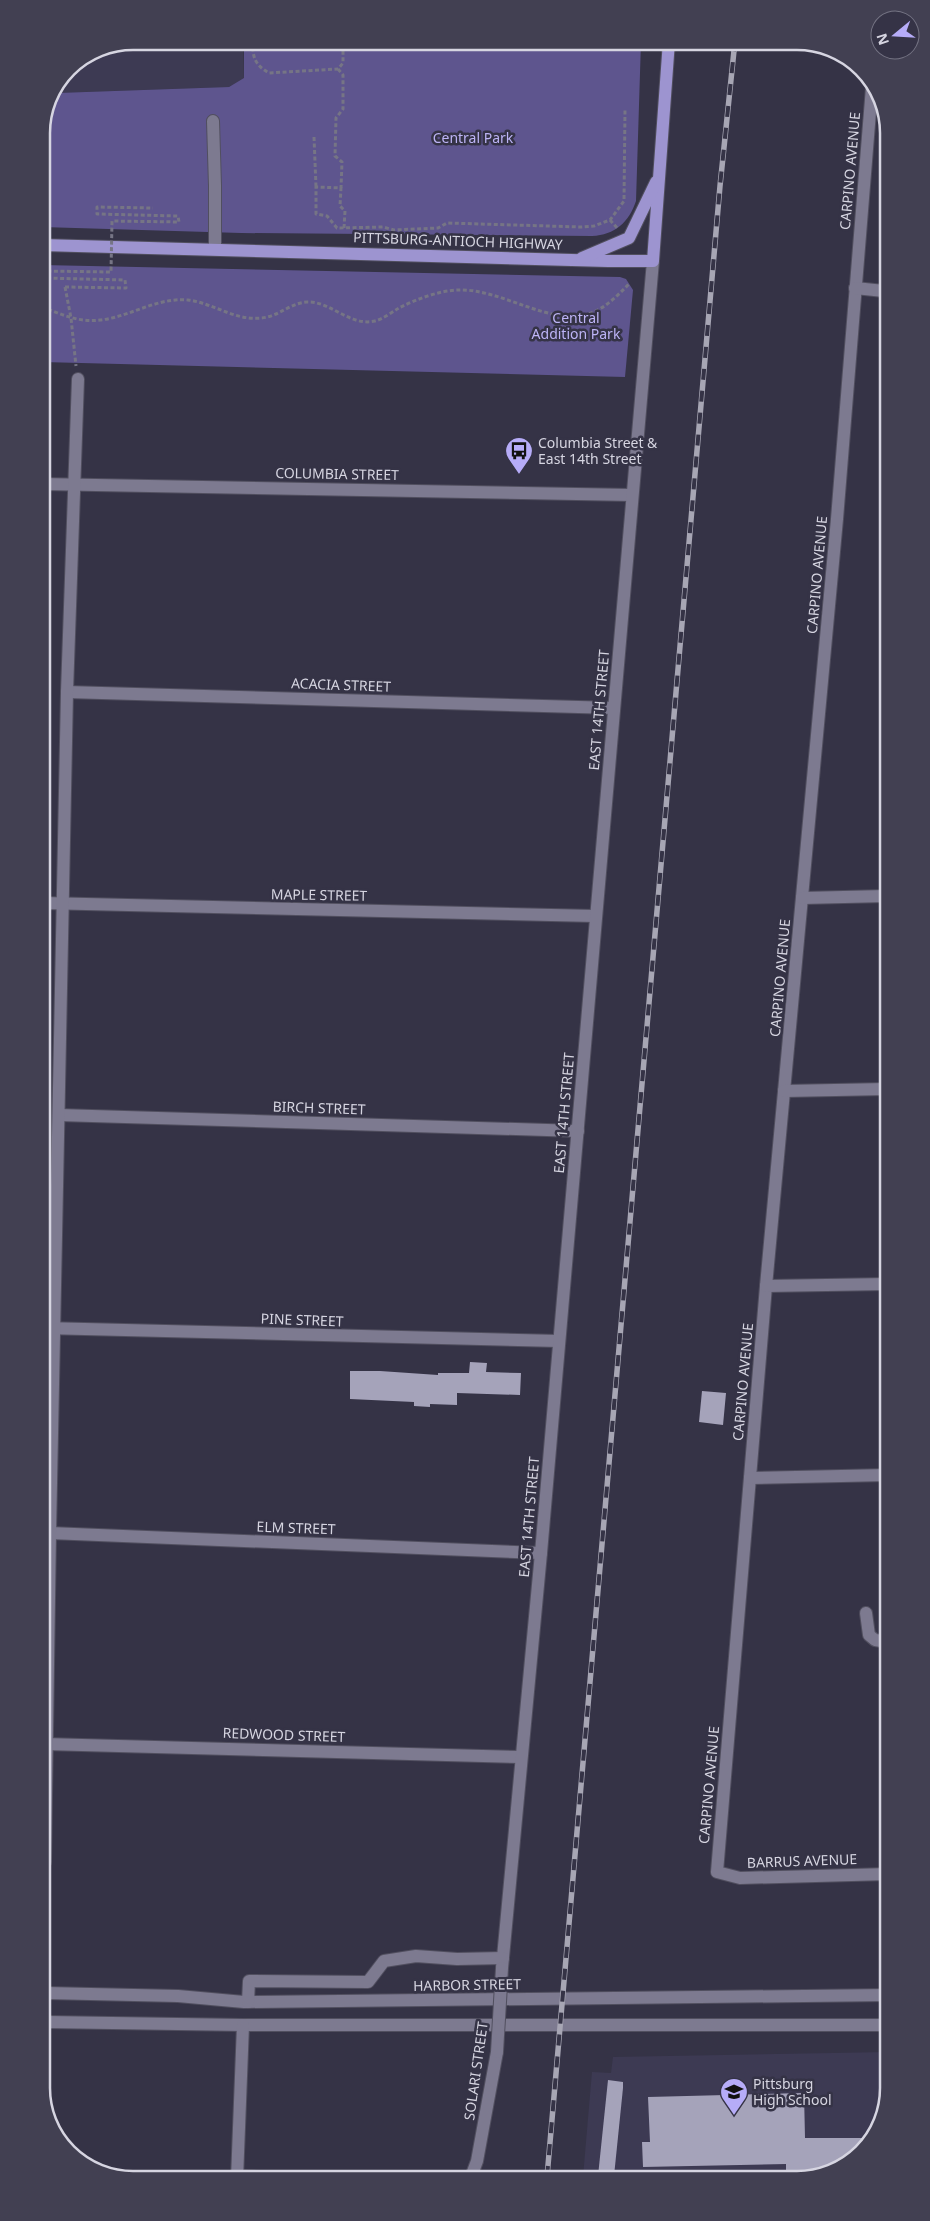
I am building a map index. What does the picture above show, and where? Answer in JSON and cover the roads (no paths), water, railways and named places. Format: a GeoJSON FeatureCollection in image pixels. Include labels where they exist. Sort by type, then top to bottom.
{"type":"FeatureCollection","features":[{"type":"Feature","properties":{"kind":"main road"},"geometry":{"type":"LineString","coordinates":[[653,261],[669,50]]}},
{"type":"Feature","properties":{"kind":"main road"},"geometry":{"type":"LineString","coordinates":[[578,260],[629,238],[660,176]]}},
{"type":"Feature","properties":{"kind":"main road","name":"PITTSBURG-ANTIOCH HIGHWAY"},"geometry":{"type":"LineString","coordinates":[[50,244],[653,261]]}},
{"type":"Feature","properties":{"kind":"street","name":"CARPINO AVENUE"},"geometry":{"type":"LineString","coordinates":[[717,1872],[766,1286],[837,519],[871,96]]}},
{"type":"Feature","properties":{"kind":"street"},"geometry":{"type":"LineString","coordinates":[[212,121],[215,186],[214,248]]}},
{"type":"Feature","properties":{"kind":"street","name":"EAST 14TH STREET"},"geometry":{"type":"LineString","coordinates":[[503,1963],[541,1553],[653,261]]}},
{"type":"Feature","properties":{"kind":"street"},"geometry":{"type":"LineString","coordinates":[[855,288],[880,291]]}},
{"type":"Feature","properties":{"kind":"street"},"geometry":{"type":"LineString","coordinates":[[50,1533],[50,1328],[59,1115],[67,692],[78,379]]}},
{"type":"Feature","properties":{"kind":"street","name":"COLUMBIA STREET"},"geometry":{"type":"LineString","coordinates":[[50,484],[632,495]]}},
{"type":"Feature","properties":{"kind":"street","name":"ACACIA STREET"},"geometry":{"type":"LineString","coordinates":[[67,692],[614,708]]}},
{"type":"Feature","properties":{"kind":"street"},"geometry":{"type":"LineString","coordinates":[[802,898],[880,896]]}},
{"type":"Feature","properties":{"kind":"street","name":"MAPLE STREET"},"geometry":{"type":"LineString","coordinates":[[50,903],[595,916]]}},
{"type":"Feature","properties":{"kind":"street"},"geometry":{"type":"LineString","coordinates":[[784,1091],[880,1089]]}},
{"type":"Feature","properties":{"kind":"street","name":"BIRCH STREET"},"geometry":{"type":"LineString","coordinates":[[59,1115],[578,1131]]}},
{"type":"Feature","properties":{"kind":"street"},"geometry":{"type":"LineString","coordinates":[[766,1286],[880,1284]]}},
{"type":"Feature","properties":{"kind":"street","name":"PINE STREET"},"geometry":{"type":"LineString","coordinates":[[50,1328],[559,1341]]}},
{"type":"Feature","properties":{"kind":"street"},"geometry":{"type":"LineString","coordinates":[[750,1478],[880,1475]]}},
{"type":"Feature","properties":{"kind":"street","name":"ELM STREET"},"geometry":{"type":"LineString","coordinates":[[50,1533],[541,1553]]}},
{"type":"Feature","properties":{"kind":"street"},"geometry":{"type":"LineString","coordinates":[[866,1613],[869,1635],[875,1640],[880,1641]]}},
{"type":"Feature","properties":{"kind":"street","name":"REDWOOD STREET"},"geometry":{"type":"LineString","coordinates":[[50,1744],[521,1757]]}},
{"type":"Feature","properties":{"kind":"street","name":"BARRUS AVENUE"},"geometry":{"type":"LineString","coordinates":[[717,1872],[740,1878],[880,1874]]}},
{"type":"Feature","properties":{"kind":"street"},"geometry":{"type":"LineString","coordinates":[[248,2002],[249,1981],[368,1982],[384,1961],[416,1956],[503,1963]]}},
{"type":"Feature","properties":{"kind":"street","name":"SOLARI STREET"},"geometry":{"type":"LineString","coordinates":[[473,2171],[477,2161],[497,2052],[503,1963]]}},
{"type":"Feature","properties":{"kind":"street","name":"HARBOR STREET"},"geometry":{"type":"LineString","coordinates":[[50,1993],[178,1996],[248,2002],[880,1995]]}},
{"type":"Feature","properties":{"kind":"street"},"geometry":{"type":"LineString","coordinates":[[50,2022],[243,2025],[880,2025]]}},
{"type":"Feature","properties":{"kind":"street"},"geometry":{"type":"LineString","coordinates":[[237,2171],[243,2025]]}},
{"type":"Feature","properties":{"kind":"railway"},"geometry":{"type":"LineString","coordinates":[[548,2171],[720,186],[734,50]]}},
{"type":"Feature","properties":{"kind":"place","name":"Columbia Street & East 14th Street"},"geometry":{"type":"Point","coordinates":[519,475]}},
{"type":"Feature","properties":{"kind":"place","name":"Pittsburg High School"},"geometry":{"type":"Point","coordinates":[734,2116]}},
{"type":"Feature","properties":{"kind":"park label","name":"Central Park"},"geometry":{"type":"Point","coordinates":[473,138]}},
{"type":"Feature","properties":{"kind":"park label","name":"Central Addition Park"},"geometry":{"type":"Point","coordinates":[576,326]}}]}
